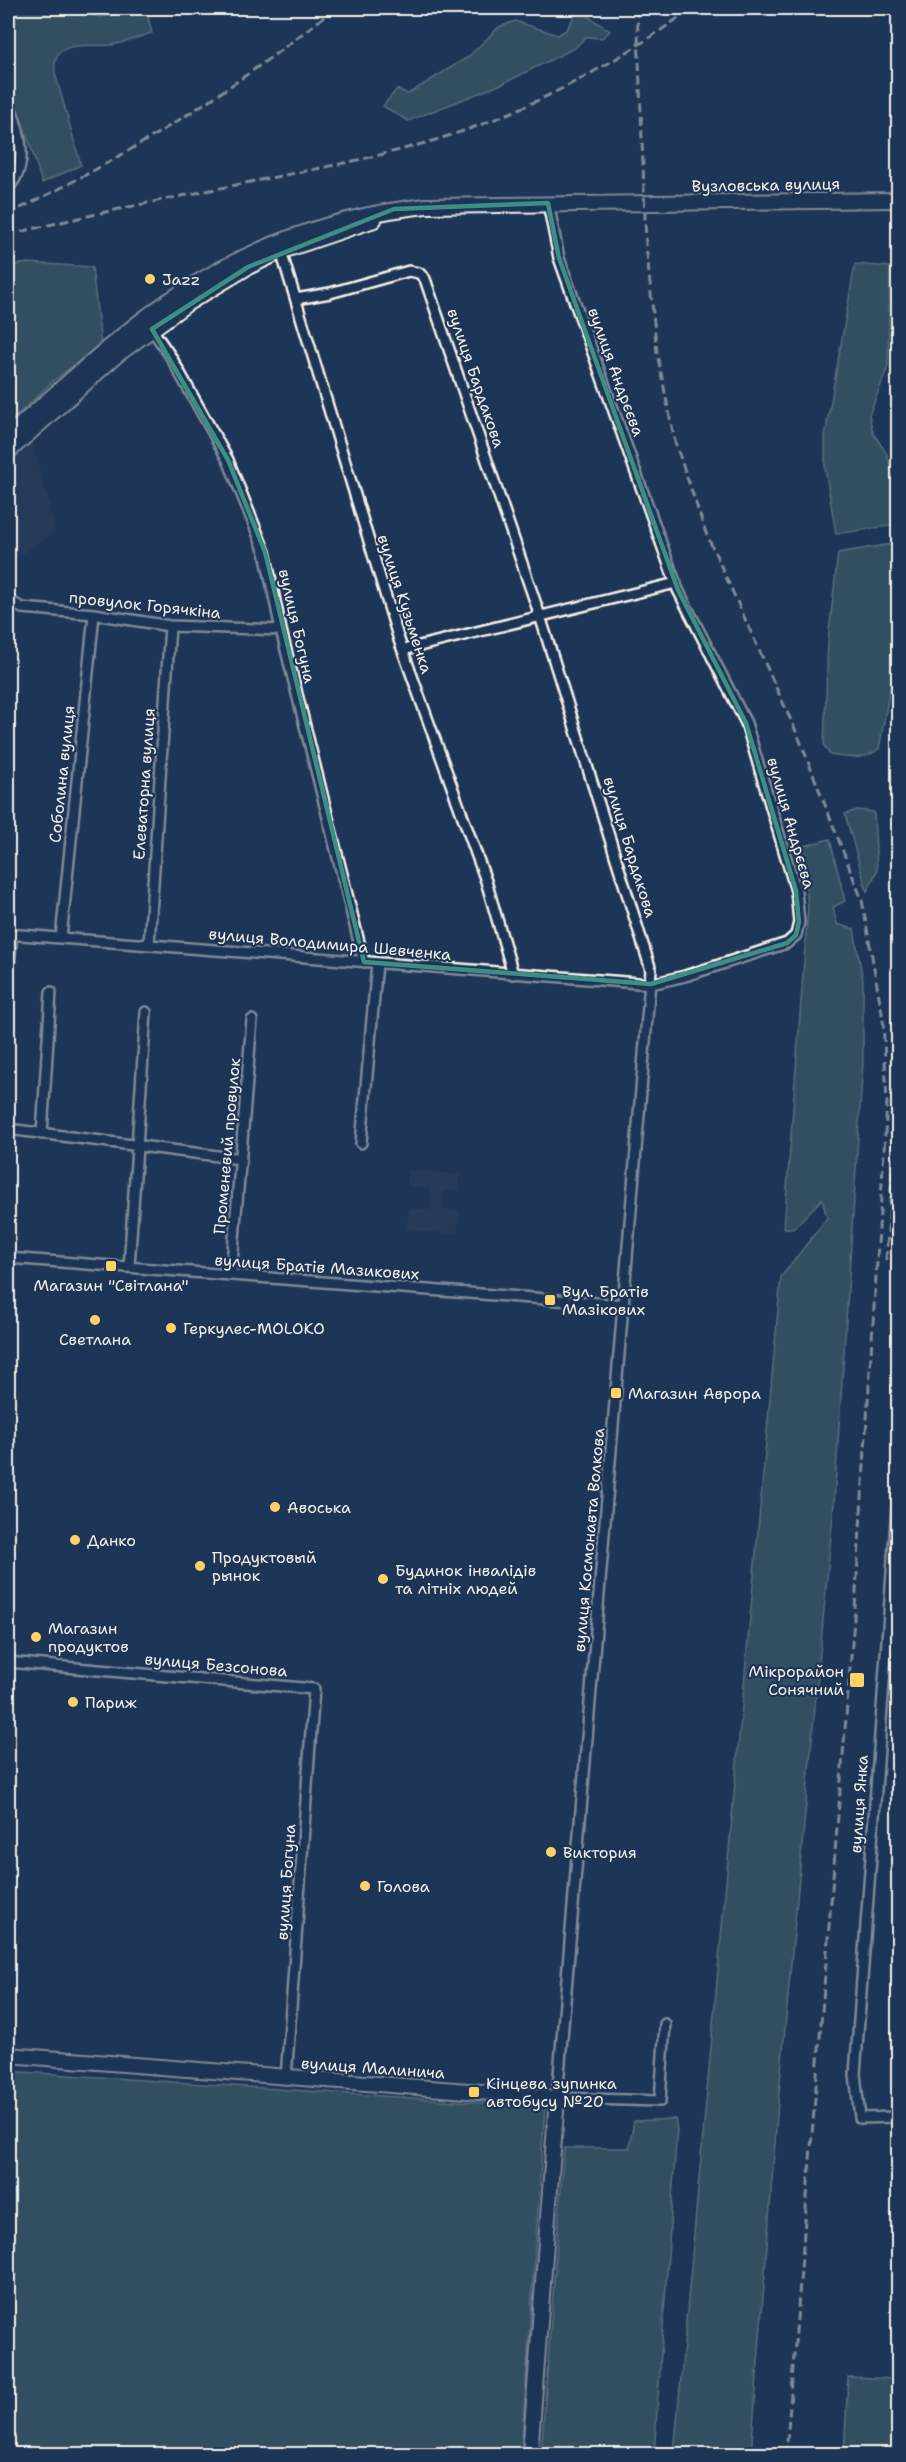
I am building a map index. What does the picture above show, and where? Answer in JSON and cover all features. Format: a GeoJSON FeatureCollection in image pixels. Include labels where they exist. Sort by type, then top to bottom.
{"type":"FeatureCollection","features":[{"type":"Feature","properties":{"kind":"main road","name":"Вузловська вулиця"},"geometry":{"type":"LineString","coordinates":[[148,324],[221,270],[330,223],[394,209],[548,202],[898,200]]}},
{"type":"Feature","properties":{"kind":"main road"},"geometry":{"type":"LineString","coordinates":[[8,436],[148,324]]}},
{"type":"Feature","properties":{"kind":"main road"},"geometry":{"type":"LineString","coordinates":[[8,452],[117,356],[148,324]]}},
{"type":"Feature","properties":{"kind":"main road","name":"вулиця Малинича"},"geometry":{"type":"LineString","coordinates":[[8,2055],[557,2098]]}},
{"type":"Feature","properties":{"kind":"main road"},"geometry":{"type":"LineString","coordinates":[[530,2454],[557,2098]]}},
{"type":"Feature","properties":{"kind":"street"},"geometry":{"type":"LineString","coordinates":[[8,101],[20,135],[21,165],[8,188]]}},
{"type":"Feature","properties":{"kind":"street","name":"вулиця Андрєєва"},"geometry":{"type":"LineString","coordinates":[[548,202],[560,258],[676,583],[746,723],[794,882],[799,922],[796,935],[787,943],[685,976],[651,984]]}},
{"type":"Feature","properties":{"kind":"street","name":"вулиця Кузьменка"},"geometry":{"type":"LineString","coordinates":[[280,246],[403,650],[486,881],[513,974]]}},
{"type":"Feature","properties":{"kind":"street","name":"вулиця Бардакова"},"geometry":{"type":"LineString","coordinates":[[296,299],[330,293],[409,271],[419,273],[426,279],[540,616],[648,958],[651,984]]}},
{"type":"Feature","properties":{"kind":"street","name":"вулиця Богуна"},"geometry":{"type":"LineString","coordinates":[[148,324],[171,357],[228,460],[265,552],[281,630],[364,962]]}},
{"type":"Feature","properties":{"kind":"street"},"geometry":{"type":"LineString","coordinates":[[403,650],[676,583]]}},
{"type":"Feature","properties":{"kind":"street","name":"провулок Горячкіна"},"geometry":{"type":"LineString","coordinates":[[8,600],[22,608],[94,614],[170,626],[281,630]]}},
{"type":"Feature","properties":{"kind":"street","name":"Соболина вулиця"},"geometry":{"type":"LineString","coordinates":[[61,938],[94,614]]}},
{"type":"Feature","properties":{"kind":"street","name":"Елеваторна вулиця"},"geometry":{"type":"LineString","coordinates":[[149,945],[170,626]]}},
{"type":"Feature","properties":{"kind":"street"},"geometry":{"type":"LineString","coordinates":[[8,976],[10,934]]}},
{"type":"Feature","properties":{"kind":"street","name":"вулиця Володимира Шевченка"},"geometry":{"type":"LineString","coordinates":[[10,934],[651,984]]}},
{"type":"Feature","properties":{"kind":"street"},"geometry":{"type":"LineString","coordinates":[[361,1143],[377,963]]}},
{"type":"Feature","properties":{"kind":"street","name":"вулиця Космонавта Волкова"},"geometry":{"type":"LineString","coordinates":[[557,2098],[651,984]]}},
{"type":"Feature","properties":{"kind":"street"},"geometry":{"type":"LineString","coordinates":[[42,1134],[51,993]]}},
{"type":"Feature","properties":{"kind":"street"},"geometry":{"type":"LineString","coordinates":[[129,1268],[146,1012]]}},
{"type":"Feature","properties":{"kind":"street","name":"Променевий провулок"},"geometry":{"type":"LineString","coordinates":[[231,1275],[252,1020]]}},
{"type":"Feature","properties":{"kind":"street"},"geometry":{"type":"LineString","coordinates":[[8,1129],[241,1159]]}},
{"type":"Feature","properties":{"kind":"street","name":"вулиця Братів Мазикових"},"geometry":{"type":"LineString","coordinates":[[8,1258],[624,1305]]}},
{"type":"Feature","properties":{"kind":"street","name":"вулиця Янка"},"geometry":{"type":"LineString","coordinates":[[898,1492],[855,2049],[860,2118],[898,2117]]}},
{"type":"Feature","properties":{"kind":"street","name":"вулиця Безсонова"},"geometry":{"type":"LineString","coordinates":[[8,1662],[314,1689]]}},
{"type":"Feature","properties":{"kind":"street","name":"вулиця Богуна"},"geometry":{"type":"LineString","coordinates":[[286,2078],[314,1689]]}},
{"type":"Feature","properties":{"kind":"street","name":"вулиця Малинича"},"geometry":{"type":"LineString","coordinates":[[557,2098],[660,2101],[665,2024]]}},
{"type":"Feature","properties":{"kind":"highlighted area"},"geometry":{"type":"Polygon","coordinates":[[[548,203],[559,258],[678,590],[746,723],[796,891],[799,922],[796,935],[787,943],[651,984],[364,962],[265,552],[228,460],[152,329],[248,267],[394,209],[548,203]]]}},
{"type":"Feature","properties":{"kind":"shaded area"},"geometry":{"type":"Polygon","coordinates":[[[33,443],[56,531],[8,564],[8,465],[33,443]]]}},
{"type":"Feature","properties":{"kind":"shaded area"},"geometry":{"type":"Polygon","coordinates":[[[407,1170],[459,1174],[459,1191],[444,1190],[443,1209],[460,1210],[457,1234],[406,1230],[409,1208],[429,1210],[431,1189],[407,1186],[407,1170]]]}},
{"type":"Feature","properties":{"kind":"green space"},"geometry":{"type":"Polygon","coordinates":[[[8,8],[59,8],[101,17],[146,8],[152,33],[111,45],[73,46],[59,53],[55,61],[55,73],[81,165],[42,183],[28,138],[8,89],[8,8]]]}},
{"type":"Feature","properties":{"kind":"green space"},"geometry":{"type":"Polygon","coordinates":[[[565,8],[597,8],[589,17],[610,31],[602,38],[586,37],[575,48],[502,84],[408,121],[383,106],[397,89],[408,94],[468,57],[499,27],[515,21],[558,35],[566,30],[574,17],[565,8]]]}},
{"type":"Feature","properties":{"kind":"green space"},"geometry":{"type":"Polygon","coordinates":[[[8,117],[17,153],[15,174],[8,174],[8,117]]]}},
{"type":"Feature","properties":{"kind":"green space"},"geometry":{"type":"Polygon","coordinates":[[[28,263],[92,267],[101,345],[54,380],[8,424],[8,266],[28,263]]]}},
{"type":"Feature","properties":{"kind":"green space"},"geometry":{"type":"Polygon","coordinates":[[[855,264],[890,267],[888,367],[869,415],[873,433],[887,454],[897,500],[895,525],[836,534],[825,468],[825,435],[855,264]]]}},
{"type":"Feature","properties":{"kind":"green space"},"geometry":{"type":"Polygon","coordinates":[[[898,543],[898,644],[879,749],[862,757],[849,758],[830,755],[824,745],[828,641],[838,553],[898,543]]]}},
{"type":"Feature","properties":{"kind":"green space"},"geometry":{"type":"Polygon","coordinates":[[[857,810],[874,812],[877,871],[867,892],[845,814],[857,810]]]}},
{"type":"Feature","properties":{"kind":"green space"},"geometry":{"type":"Polygon","coordinates":[[[830,839],[845,901],[833,907],[837,924],[854,929],[863,981],[863,1062],[834,1503],[778,2103],[751,2454],[674,2454],[781,1277],[827,1218],[822,1199],[793,1229],[784,1228],[808,908],[806,886],[793,849],[830,839]]]}},
{"type":"Feature","properties":{"kind":"green space"},"geometry":{"type":"Polygon","coordinates":[[[8,2071],[545,2107],[521,2454],[8,2454],[8,2071]]]}},
{"type":"Feature","properties":{"kind":"green space"},"geometry":{"type":"Polygon","coordinates":[[[675,2119],[677,2129],[654,2454],[541,2454],[564,2148],[629,2148],[634,2121],[675,2119]]]}},
{"type":"Feature","properties":{"kind":"green space"},"geometry":{"type":"Polygon","coordinates":[[[848,2377],[898,2379],[898,2454],[844,2454],[848,2377]]]}},
{"type":"Feature","properties":{"kind":"railway"},"geometry":{"type":"LineString","coordinates":[[8,214],[95,170],[178,121],[258,67],[335,8]]}},
{"type":"Feature","properties":{"kind":"railway"},"geometry":{"type":"LineString","coordinates":[[637,8],[646,244],[657,353],[675,442],[706,533],[799,738],[862,900],[883,1019],[887,1103],[855,1607],[786,2454]]}},
{"type":"Feature","properties":{"kind":"railway"},"geometry":{"type":"LineString","coordinates":[[8,235],[73,219],[370,157],[445,137],[498,118],[585,76],[640,44],[692,8]]}},
{"type":"Feature","properties":{"kind":"railway"},"geometry":{"type":"LineString","coordinates":[[886,1260],[898,1090]]}},
{"type":"Feature","properties":{"kind":"place","name":"Jazz"},"geometry":{"type":"Point","coordinates":[150,279]}},
{"type":"Feature","properties":{"kind":"place","name":"Магазин \"Світлана\""},"geometry":{"type":"Point","coordinates":[111,1266]}},
{"type":"Feature","properties":{"kind":"place","name":"Вул. Братів Мазікових"},"geometry":{"type":"Point","coordinates":[550,1300]}},
{"type":"Feature","properties":{"kind":"place","name":"Светлана"},"geometry":{"type":"Point","coordinates":[95,1320]}},
{"type":"Feature","properties":{"kind":"place","name":"Геркулес-MOLOKO"},"geometry":{"type":"Point","coordinates":[171,1328]}},
{"type":"Feature","properties":{"kind":"place","name":"Магазин Аврора"},"geometry":{"type":"Point","coordinates":[616,1393]}},
{"type":"Feature","properties":{"kind":"place","name":"Авоська"},"geometry":{"type":"Point","coordinates":[275,1507]}},
{"type":"Feature","properties":{"kind":"place","name":"Данко"},"geometry":{"type":"Point","coordinates":[75,1540]}},
{"type":"Feature","properties":{"kind":"place","name":"Продуктовый рынок"},"geometry":{"type":"Point","coordinates":[200,1566]}},
{"type":"Feature","properties":{"kind":"place","name":"Будинок інвалідів та літніх людей"},"geometry":{"type":"Point","coordinates":[383,1579]}},
{"type":"Feature","properties":{"kind":"place","name":"Магазин продуктов"},"geometry":{"type":"Point","coordinates":[36,1637]}},
{"type":"Feature","properties":{"kind":"place","name":"Мікрорайон Сонячний"},"geometry":{"type":"Point","coordinates":[857,1680]}},
{"type":"Feature","properties":{"kind":"place","name":"Париж"},"geometry":{"type":"Point","coordinates":[73,1702]}},
{"type":"Feature","properties":{"kind":"place","name":"Виктория"},"geometry":{"type":"Point","coordinates":[551,1852]}},
{"type":"Feature","properties":{"kind":"place","name":"Голова"},"geometry":{"type":"Point","coordinates":[365,1886]}},
{"type":"Feature","properties":{"kind":"place","name":"Кінцева зупинка автобусу №20"},"geometry":{"type":"Point","coordinates":[474,2092]}}]}
